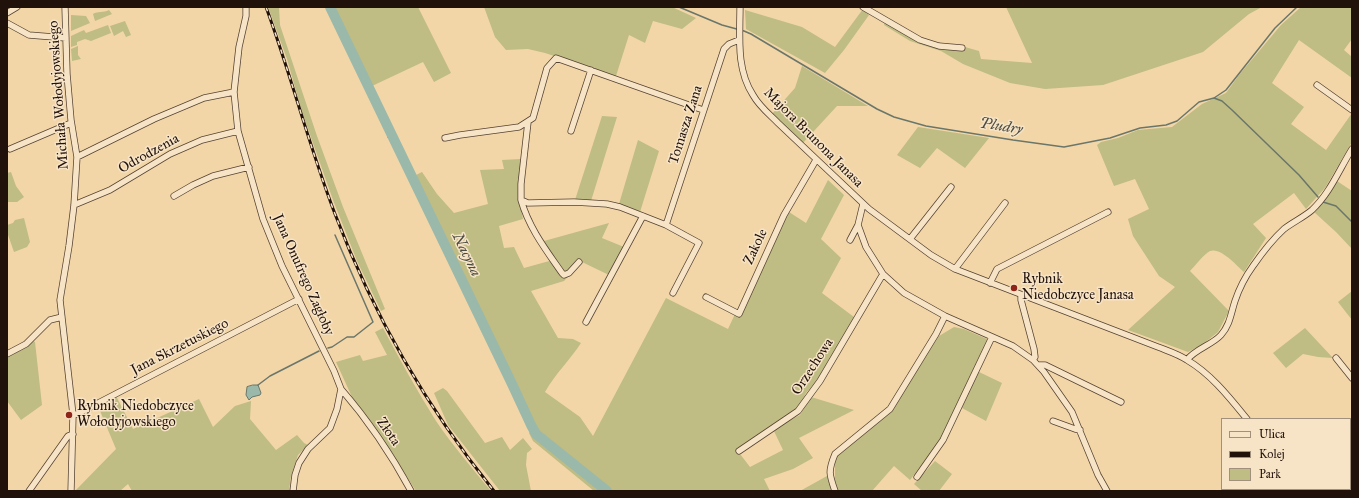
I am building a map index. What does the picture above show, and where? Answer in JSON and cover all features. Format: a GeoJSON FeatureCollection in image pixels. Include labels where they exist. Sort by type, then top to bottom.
{"type":"FeatureCollection","features":[{"type":"Feature","properties":{"kind":"street"},"geometry":{"type":"LineString","coordinates":[[7,12],[17,7]]}},
{"type":"Feature","properties":{"kind":"street","name":"Michała Wołodyjowskiego"},"geometry":{"type":"LineString","coordinates":[[66,7],[67,74],[71,123],[77,157],[70,246],[60,300],[73,415],[70,491]]}},
{"type":"Feature","properties":{"kind":"street","name":"Jana Onufrego Zagłoby"},"geometry":{"type":"LineString","coordinates":[[246,7],[246,16],[234,92],[238,131],[263,219],[282,266],[334,371],[341,389]]}},
{"type":"Feature","properties":{"kind":"street","name":"Majora Brunona Janasa"},"geometry":{"type":"LineString","coordinates":[[740,7],[740,60],[747,85],[753,95],[768,113],[863,204],[936,259],[955,269],[1163,349],[1187,360],[1202,370],[1219,386],[1246,418]]}},
{"type":"Feature","properties":{"kind":"street"},"geometry":{"type":"LineString","coordinates":[[863,7],[920,40],[939,46],[962,48]]}},
{"type":"Feature","properties":{"kind":"street"},"geometry":{"type":"LineString","coordinates":[[7,23],[30,35],[66,38]]}},
{"type":"Feature","properties":{"kind":"street","name":"Tomasza Zana"},"geometry":{"type":"LineString","coordinates":[[666,225],[724,49],[739,38]]}},
{"type":"Feature","properties":{"kind":"street"},"geometry":{"type":"LineString","coordinates":[[445,138],[519,127],[528,122],[533,118],[547,68],[556,58],[704,110]]}},
{"type":"Feature","properties":{"kind":"street"},"geometry":{"type":"LineString","coordinates":[[571,131],[591,70]]}},
{"type":"Feature","properties":{"kind":"street"},"geometry":{"type":"LineString","coordinates":[[1317,85],[1352,110]]}},
{"type":"Feature","properties":{"kind":"street"},"geometry":{"type":"LineString","coordinates":[[77,157],[154,119],[204,98],[234,92]]}},
{"type":"Feature","properties":{"kind":"street"},"geometry":{"type":"LineString","coordinates":[[528,122],[521,184],[521,200],[526,215],[535,233],[564,275],[569,273],[579,262]]}},
{"type":"Feature","properties":{"kind":"street"},"geometry":{"type":"LineString","coordinates":[[10,149],[71,123]]}},
{"type":"Feature","properties":{"kind":"street","name":"Odrodzenia"},"geometry":{"type":"LineString","coordinates":[[74,205],[110,190],[170,154],[202,140],[238,131]]}},
{"type":"Feature","properties":{"kind":"street"},"geometry":{"type":"LineString","coordinates":[[1187,360],[1193,354],[1221,336],[1227,328],[1239,289],[1254,265],[1278,235],[1312,209],[1321,200],[1334,183],[1352,149]]}},
{"type":"Feature","properties":{"kind":"street","name":"Zakole"},"geometry":{"type":"LineString","coordinates":[[706,297],[739,314],[784,215],[816,160]]}},
{"type":"Feature","properties":{"kind":"street"},"geometry":{"type":"LineString","coordinates":[[174,196],[213,176],[249,166]]}},
{"type":"Feature","properties":{"kind":"street"},"geometry":{"type":"LineString","coordinates":[[910,239],[951,187]]}},
{"type":"Feature","properties":{"kind":"street"},"geometry":{"type":"LineString","coordinates":[[521,200],[528,203],[574,202],[607,204],[620,207],[666,225],[699,243],[673,293]]}},
{"type":"Feature","properties":{"kind":"street"},"geometry":{"type":"LineString","coordinates":[[955,269],[1005,203]]}},
{"type":"Feature","properties":{"kind":"street"},"geometry":{"type":"LineString","coordinates":[[850,240],[858,225],[863,204]]}},
{"type":"Feature","properties":{"kind":"street"},"geometry":{"type":"LineString","coordinates":[[990,283],[997,269],[1108,212]]}},
{"type":"Feature","properties":{"kind":"street"},"geometry":{"type":"LineString","coordinates":[[586,322],[643,216]]}},
{"type":"Feature","properties":{"kind":"street"},"geometry":{"type":"LineString","coordinates":[[858,225],[866,247],[883,274],[904,294],[945,316],[1013,346],[1038,365],[1072,412],[1098,476],[1107,491]]}},
{"type":"Feature","properties":{"kind":"street","name":"Orzechowa"},"geometry":{"type":"LineString","coordinates":[[739,451],[798,411],[820,382],[883,274]]}},
{"type":"Feature","properties":{"kind":"street"},"geometry":{"type":"LineString","coordinates":[[1021,295],[1034,349],[1035,357],[1033,360]]}},
{"type":"Feature","properties":{"kind":"street","name":"Jana Skrzetuskiego"},"geometry":{"type":"LineString","coordinates":[[73,415],[84,411],[299,299]]}},
{"type":"Feature","properties":{"kind":"street"},"geometry":{"type":"LineString","coordinates":[[835,491],[829,475],[835,454],[890,409],[936,334],[945,316]]}},
{"type":"Feature","properties":{"kind":"street"},"geometry":{"type":"LineString","coordinates":[[7,354],[26,344],[50,320],[62,317]]}},
{"type":"Feature","properties":{"kind":"street"},"geometry":{"type":"LineString","coordinates":[[917,476],[943,440],[992,337]]}},
{"type":"Feature","properties":{"kind":"street"},"geometry":{"type":"LineString","coordinates":[[1336,358],[1352,378]]}},
{"type":"Feature","properties":{"kind":"street"},"geometry":{"type":"LineString","coordinates":[[1038,365],[1045,365],[1121,402]]}},
{"type":"Feature","properties":{"kind":"street"},"geometry":{"type":"LineString","coordinates":[[292,491],[294,475],[299,463],[308,449],[330,428],[337,410],[341,389]]}},
{"type":"Feature","properties":{"kind":"street","name":"Złota"},"geometry":{"type":"LineString","coordinates":[[341,389],[353,403],[397,466],[411,491]]}},
{"type":"Feature","properties":{"kind":"street"},"geometry":{"type":"LineString","coordinates":[[1053,421],[1080,430]]}},
{"type":"Feature","properties":{"kind":"street"},"geometry":{"type":"LineString","coordinates":[[29,491],[68,436],[73,434]]}},
{"type":"Feature","properties":{"kind":"green space"},"geometry":{"type":"Polygon","coordinates":[[[268,7],[279,7],[280,25],[317,136],[343,207],[385,309],[381,311],[357,261],[333,200],[302,112],[287,59],[268,7]]]}},
{"type":"Feature","properties":{"kind":"green space"},"geometry":{"type":"Polygon","coordinates":[[[335,7],[418,7],[451,73],[434,82],[423,62],[372,86],[335,7]]]}},
{"type":"Feature","properties":{"kind":"green space"},"geometry":{"type":"Polygon","coordinates":[[[484,7],[672,7],[696,18],[682,29],[653,21],[645,43],[629,35],[616,76],[545,53],[528,49],[506,50],[495,37],[484,7]]]}},
{"type":"Feature","properties":{"kind":"green space"},"geometry":{"type":"Polygon","coordinates":[[[1006,7],[1262,7],[1249,14],[1203,52],[1103,85],[1045,89],[1010,83],[963,64],[941,51],[910,41],[884,25],[885,22],[941,48],[964,51],[965,47],[979,51],[981,59],[1032,63],[1006,7]]]}},
{"type":"Feature","properties":{"kind":"green space"},"geometry":{"type":"Polygon","coordinates":[[[1301,7],[1352,7],[1352,39],[1344,50],[1352,57],[1352,78],[1299,40],[1272,83],[1304,107],[1291,124],[1326,150],[1352,113],[1352,142],[1325,188],[1306,209],[1294,193],[1253,224],[1266,238],[1244,272],[1224,254],[1214,251],[1210,251],[1202,257],[1190,271],[1229,311],[1218,332],[1203,344],[1188,352],[1128,330],[1175,287],[1159,276],[1133,236],[1128,219],[1149,209],[1135,179],[1114,186],[1097,145],[1101,142],[1118,138],[1138,130],[1172,127],[1202,104],[1226,93],[1239,75],[1281,25],[1301,7]]]}},
{"type":"Feature","properties":{"kind":"green space"},"geometry":{"type":"Polygon","coordinates":[[[863,9],[869,15],[844,50],[825,73],[746,29],[745,10],[802,27],[835,47],[863,9]]]}},
{"type":"Feature","properties":{"kind":"green space"},"geometry":{"type":"Polygon","coordinates":[[[109,10],[112,14],[95,21],[93,14],[109,10]]]}},
{"type":"Feature","properties":{"kind":"green space"},"geometry":{"type":"Polygon","coordinates":[[[71,15],[86,16],[90,23],[71,31],[71,15]]]}},
{"type":"Feature","properties":{"kind":"green space"},"geometry":{"type":"Polygon","coordinates":[[[125,21],[131,35],[126,37],[123,31],[114,36],[110,26],[125,21]]]}},
{"type":"Feature","properties":{"kind":"green space"},"geometry":{"type":"Polygon","coordinates":[[[108,25],[111,33],[91,41],[85,39],[77,42],[77,45],[71,47],[71,36],[84,30],[86,33],[108,25]]]}},
{"type":"Feature","properties":{"kind":"green space"},"geometry":{"type":"Polygon","coordinates":[[[78,46],[78,55],[81,59],[72,61],[71,49],[78,46]]]}},
{"type":"Feature","properties":{"kind":"green space"},"geometry":{"type":"Polygon","coordinates":[[[802,66],[873,109],[868,106],[837,106],[802,144],[772,114],[795,88],[802,66]]]}},
{"type":"Feature","properties":{"kind":"green space"},"geometry":{"type":"Polygon","coordinates":[[[602,116],[617,117],[591,201],[575,200],[602,116]]]}},
{"type":"Feature","properties":{"kind":"green space"},"geometry":{"type":"Polygon","coordinates":[[[918,127],[989,138],[965,168],[937,148],[920,168],[897,155],[918,127]]]}},
{"type":"Feature","properties":{"kind":"green space"},"geometry":{"type":"Polygon","coordinates":[[[638,140],[659,151],[640,212],[619,204],[638,140]]]}},
{"type":"Feature","properties":{"kind":"green space"},"geometry":{"type":"Polygon","coordinates":[[[521,159],[520,204],[523,219],[499,226],[504,248],[514,247],[524,268],[553,260],[544,241],[609,223],[602,238],[624,247],[609,275],[582,262],[564,281],[531,291],[558,338],[573,339],[581,343],[553,379],[545,392],[580,417],[593,436],[666,298],[728,329],[735,314],[740,317],[789,212],[806,223],[828,180],[844,195],[821,239],[841,258],[822,293],[854,317],[815,383],[806,393],[797,410],[737,450],[750,467],[783,450],[773,429],[800,415],[811,397],[854,410],[799,438],[813,458],[793,469],[764,479],[770,491],[610,491],[539,433],[528,415],[416,175],[422,172],[437,194],[454,213],[488,204],[480,170],[504,169],[502,160],[521,159]]]}},
{"type":"Feature","properties":{"kind":"green space"},"geometry":{"type":"Polygon","coordinates":[[[11,172],[16,186],[24,197],[17,202],[7,202],[7,173],[11,172]]]}},
{"type":"Feature","properties":{"kind":"green space"},"geometry":{"type":"Polygon","coordinates":[[[1337,181],[1352,191],[1352,249],[1314,212],[1337,181]]]}},
{"type":"Feature","properties":{"kind":"green space"},"geometry":{"type":"Polygon","coordinates":[[[24,218],[30,242],[27,247],[14,252],[7,232],[7,225],[13,223],[15,220],[24,218]]]}},
{"type":"Feature","properties":{"kind":"green space"},"geometry":{"type":"Polygon","coordinates":[[[1352,291],[1352,320],[1338,302],[1352,291]]]}},
{"type":"Feature","properties":{"kind":"green space"},"geometry":{"type":"Polygon","coordinates":[[[954,327],[964,329],[987,339],[940,441],[910,480],[894,466],[872,491],[837,491],[833,479],[835,477],[835,461],[837,454],[891,411],[939,336],[954,327]]]}},
{"type":"Feature","properties":{"kind":"green space"},"geometry":{"type":"Polygon","coordinates":[[[383,328],[436,421],[491,491],[416,491],[391,452],[352,397],[336,362],[360,355],[363,361],[387,355],[375,332],[383,328]]]}},
{"type":"Feature","properties":{"kind":"green space"},"geometry":{"type":"Polygon","coordinates":[[[1305,328],[1333,358],[1303,354],[1286,368],[1273,353],[1305,328]]]}},
{"type":"Feature","properties":{"kind":"green space"},"geometry":{"type":"Polygon","coordinates":[[[33,341],[35,342],[42,405],[21,420],[7,401],[7,356],[33,341]]]}},
{"type":"Feature","properties":{"kind":"green space"},"geometry":{"type":"Polygon","coordinates":[[[977,371],[1002,383],[986,421],[962,408],[977,371]]]}},
{"type":"Feature","properties":{"kind":"green space"},"geometry":{"type":"Polygon","coordinates":[[[443,388],[447,391],[485,443],[502,437],[510,450],[523,438],[532,449],[527,453],[526,465],[531,491],[500,491],[448,425],[434,393],[443,388]]]}},
{"type":"Feature","properties":{"kind":"green space"},"geometry":{"type":"Polygon","coordinates":[[[116,396],[133,429],[199,399],[213,427],[235,406],[251,401],[250,419],[276,450],[297,435],[304,443],[308,445],[298,455],[291,476],[289,491],[132,491],[128,484],[120,491],[75,491],[116,449],[98,406],[116,396]]]}},
{"type":"Feature","properties":{"kind":"green space"},"geometry":{"type":"Polygon","coordinates":[[[531,431],[604,491],[594,491],[533,441],[529,433],[531,431]]]}},
{"type":"Feature","properties":{"kind":"green space"},"geometry":{"type":"Polygon","coordinates":[[[935,461],[952,474],[939,491],[922,491],[914,484],[935,461]]]}},
{"type":"Feature","properties":{"kind":"green space"},"geometry":{"type":"Polygon","coordinates":[[[827,476],[833,491],[800,491],[827,476]]]}},
{"type":"Feature","properties":{"kind":"shaded area"},"geometry":{"type":"Polygon","coordinates":[[[258,385],[261,393],[260,395],[252,397],[249,400],[246,395],[247,387],[258,385]]]}},
{"type":"Feature","properties":{"kind":"waterway","name":"Nacyna"},"geometry":{"type":"LineString","coordinates":[[330,7],[536,434],[607,491]]}},
{"type":"Feature","properties":{"kind":"waterway","name":"Pludry"},"geometry":{"type":"LineString","coordinates":[[679,7],[722,25],[751,34],[877,109],[894,117],[926,126],[1064,147],[1110,138],[1140,128],[1166,125],[1177,121],[1199,102],[1214,98],[1226,90],[1275,28],[1297,7]]}},
{"type":"Feature","properties":{"kind":"waterway"},"geometry":{"type":"LineString","coordinates":[[1214,98],[1222,101],[1232,110],[1299,175],[1318,197]]}},
{"type":"Feature","properties":{"kind":"waterway","name":"Nacyna"},"geometry":{"type":"LineString","coordinates":[[388,137],[390,133]]}},
{"type":"Feature","properties":{"kind":"waterway"},"geometry":{"type":"LineString","coordinates":[[1323,202],[1336,206],[1352,222]]}},
{"type":"Feature","properties":{"kind":"waterway"},"geometry":{"type":"LineString","coordinates":[[328,348],[347,337],[354,337],[373,322],[335,235]]}},
{"type":"Feature","properties":{"kind":"waterway"},"geometry":{"type":"LineString","coordinates":[[258,385],[270,376],[319,351]]}},
{"type":"Feature","properties":{"kind":"railway"},"geometry":{"type":"LineString","coordinates":[[266,7],[284,58],[308,137],[335,214],[366,288],[384,324],[424,393],[446,427],[494,491]]}},
{"type":"Feature","properties":{"kind":"place","name":"Rybnik Niedobczyce Janasa"},"geometry":{"type":"Point","coordinates":[1014,288]}},
{"type":"Feature","properties":{"kind":"place","name":"Rybnik Niedobczyce Wołodyjowskiego"},"geometry":{"type":"Point","coordinates":[69,415]}}]}
